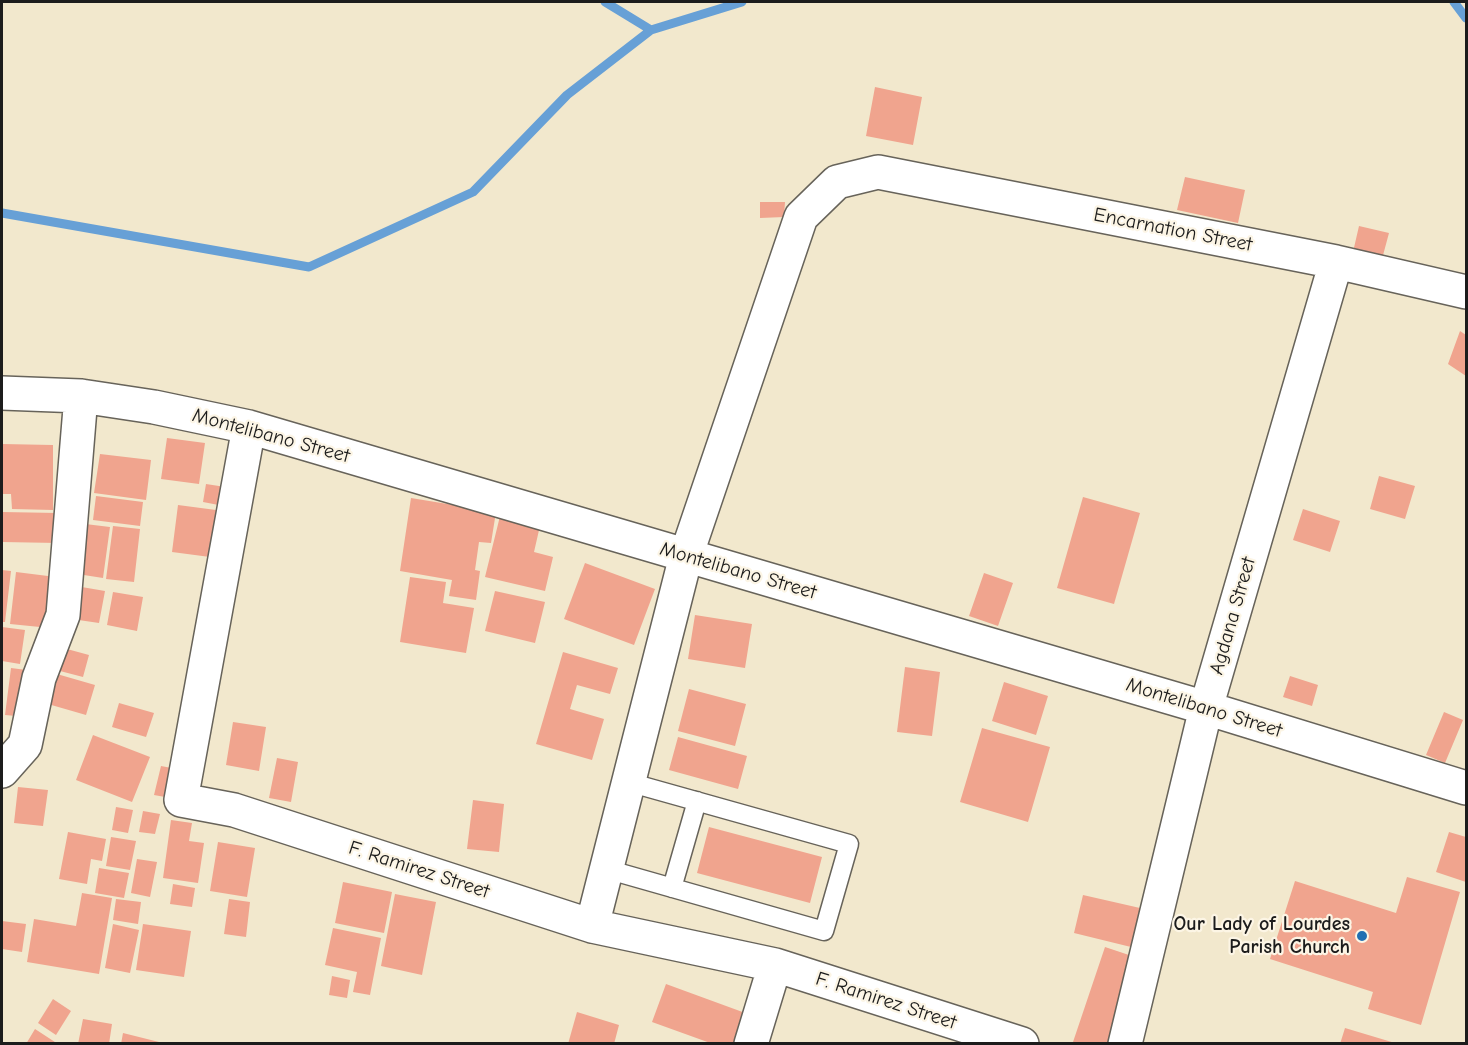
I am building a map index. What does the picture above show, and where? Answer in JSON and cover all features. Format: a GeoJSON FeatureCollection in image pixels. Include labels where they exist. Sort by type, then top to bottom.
{"type":"FeatureCollection","features":[{"type":"Feature","properties":{"kind":"street","name":"Encarnation Street"},"geometry":{"type":"LineString","coordinates":[[686,556],[801,217],[837,182],[878,172],[1336,262],[1467,292]]}},
{"type":"Feature","properties":{"kind":"street","name":"Agdana Street"},"geometry":{"type":"LineString","coordinates":[[1125,1044],[1206,708],[1336,262]]}},
{"type":"Feature","properties":{"kind":"street","name":"Montelibano Street"},"geometry":{"type":"LineString","coordinates":[[2,393],[81,396],[154,407],[249,427],[1206,708],[1467,788]]}},
{"type":"Feature","properties":{"kind":"street"},"geometry":{"type":"LineString","coordinates":[[2,771],[25,745],[39,678],[63,615],[81,396]]}},
{"type":"Feature","properties":{"kind":"street","name":"F. Ramirez Street"},"geometry":{"type":"LineString","coordinates":[[249,427],[181,800],[234,810],[592,926],[775,965],[1022,1044]]}},
{"type":"Feature","properties":{"kind":"street"},"geometry":{"type":"LineString","coordinates":[[592,926],[686,556]]}},
{"type":"Feature","properties":{"kind":"street"},"geometry":{"type":"LineString","coordinates":[[752,1044],[775,965]]}},
{"type":"Feature","properties":{"kind":"lane"},"geometry":{"type":"LineString","coordinates":[[606,869],[824,931],[849,844],[628,782]]}},
{"type":"Feature","properties":{"kind":"lane"},"geometry":{"type":"LineString","coordinates":[[672,888],[697,801]]}},
{"type":"Feature","properties":{"kind":"building"},"geometry":{"type":"Polygon","coordinates":[[[875,87],[922,97],[913,145],[866,136],[875,87]]]}},
{"type":"Feature","properties":{"kind":"building"},"geometry":{"type":"Polygon","coordinates":[[[1185,177],[1245,190],[1238,223],[1177,210],[1185,177]]]}},
{"type":"Feature","properties":{"kind":"building"},"geometry":{"type":"Polygon","coordinates":[[[760,202],[785,202],[784,217],[760,218],[760,202]]]}},
{"type":"Feature","properties":{"kind":"building"},"geometry":{"type":"Polygon","coordinates":[[[1359,226],[1389,233],[1382,259],[1353,252],[1359,226]]]}},
{"type":"Feature","properties":{"kind":"building"},"geometry":{"type":"Polygon","coordinates":[[[1460,331],[1466,335],[1466,376],[1448,364],[1460,331]]]}},
{"type":"Feature","properties":{"kind":"building"},"geometry":{"type":"Polygon","coordinates":[[[167,438],[205,443],[199,484],[161,479],[167,438]]]}},
{"type":"Feature","properties":{"kind":"building"},"geometry":{"type":"Polygon","coordinates":[[[2,444],[53,445],[53,510],[12,509],[11,494],[2,494],[2,444]]]}},
{"type":"Feature","properties":{"kind":"building"},"geometry":{"type":"Polygon","coordinates":[[[100,454],[151,460],[146,500],[94,493],[100,454]]]}},
{"type":"Feature","properties":{"kind":"building"},"geometry":{"type":"Polygon","coordinates":[[[1379,476],[1415,486],[1405,519],[1370,509],[1379,476]]]}},
{"type":"Feature","properties":{"kind":"building"},"geometry":{"type":"Polygon","coordinates":[[[206,484],[232,488],[229,507],[203,502],[206,484]]]}},
{"type":"Feature","properties":{"kind":"building"},"geometry":{"type":"Polygon","coordinates":[[[96,496],[143,502],[140,526],[93,520],[96,496]]]}},
{"type":"Feature","properties":{"kind":"building"},"geometry":{"type":"Polygon","coordinates":[[[1083,497],[1140,513],[1114,604],[1057,588],[1083,497]]]}},
{"type":"Feature","properties":{"kind":"building"},"geometry":{"type":"Polygon","coordinates":[[[411,498],[496,512],[491,543],[479,542],[475,570],[480,571],[476,600],[449,596],[452,580],[400,571],[411,498]]]}},
{"type":"Feature","properties":{"kind":"building"},"geometry":{"type":"Polygon","coordinates":[[[178,505],[216,510],[210,557],[172,552],[178,505]]]}},
{"type":"Feature","properties":{"kind":"building"},"geometry":{"type":"Polygon","coordinates":[[[502,508],[542,517],[534,552],[553,557],[545,591],[485,577],[502,508]]]}},
{"type":"Feature","properties":{"kind":"building"},"geometry":{"type":"Polygon","coordinates":[[[1303,509],[1340,521],[1330,552],[1293,540],[1303,509]]]}},
{"type":"Feature","properties":{"kind":"building"},"geometry":{"type":"Polygon","coordinates":[[[2,512],[58,513],[58,543],[2,542],[2,512]]]}},
{"type":"Feature","properties":{"kind":"building"},"geometry":{"type":"Polygon","coordinates":[[[77,523],[110,527],[103,578],[71,573],[77,523]]]}},
{"type":"Feature","properties":{"kind":"building"},"geometry":{"type":"Polygon","coordinates":[[[113,526],[140,529],[134,582],[106,579],[113,526]]]}},
{"type":"Feature","properties":{"kind":"building"},"geometry":{"type":"Polygon","coordinates":[[[585,563],[655,589],[634,645],[564,619],[585,563]]]}},
{"type":"Feature","properties":{"kind":"building"},"geometry":{"type":"Polygon","coordinates":[[[2,570],[11,571],[5,622],[2,622],[2,570]]]}},
{"type":"Feature","properties":{"kind":"building"},"geometry":{"type":"Polygon","coordinates":[[[16,572],[56,577],[50,628],[10,624],[16,572]]]}},
{"type":"Feature","properties":{"kind":"building"},"geometry":{"type":"Polygon","coordinates":[[[984,573],[1013,583],[998,626],[969,616],[984,573]]]}},
{"type":"Feature","properties":{"kind":"building"},"geometry":{"type":"Polygon","coordinates":[[[410,577],[446,582],[443,603],[474,608],[466,653],[400,642],[410,577]]]}},
{"type":"Feature","properties":{"kind":"building"},"geometry":{"type":"Polygon","coordinates":[[[70,585],[105,591],[99,623],[65,618],[70,585]]]}},
{"type":"Feature","properties":{"kind":"building"},"geometry":{"type":"Polygon","coordinates":[[[495,591],[545,602],[535,643],[485,631],[495,591]]]}},
{"type":"Feature","properties":{"kind":"building"},"geometry":{"type":"Polygon","coordinates":[[[113,592],[143,597],[137,631],[107,625],[113,592]]]}},
{"type":"Feature","properties":{"kind":"building"},"geometry":{"type":"Polygon","coordinates":[[[695,615],[752,624],[745,668],[688,659],[695,615]]]}},
{"type":"Feature","properties":{"kind":"building"},"geometry":{"type":"Polygon","coordinates":[[[2,627],[25,630],[20,664],[2,661],[2,627]]]}},
{"type":"Feature","properties":{"kind":"building"},"geometry":{"type":"Polygon","coordinates":[[[67,649],[89,655],[83,677],[60,671],[67,649]]]}},
{"type":"Feature","properties":{"kind":"building"},"geometry":{"type":"Polygon","coordinates":[[[563,652],[618,668],[610,694],[577,685],[570,709],[604,719],[592,760],[536,744],[563,652]]]}},
{"type":"Feature","properties":{"kind":"building"},"geometry":{"type":"Polygon","coordinates":[[[905,667],[940,672],[932,736],[897,732],[905,667]]]}},
{"type":"Feature","properties":{"kind":"building"},"geometry":{"type":"Polygon","coordinates":[[[11,668],[34,671],[28,717],[5,715],[11,668]]]}},
{"type":"Feature","properties":{"kind":"building"},"geometry":{"type":"Polygon","coordinates":[[[50,672],[95,685],[86,715],[41,702],[50,672]]]}},
{"type":"Feature","properties":{"kind":"building"},"geometry":{"type":"Polygon","coordinates":[[[1290,676],[1318,685],[1312,706],[1283,697],[1290,676]]]}},
{"type":"Feature","properties":{"kind":"building"},"geometry":{"type":"Polygon","coordinates":[[[1004,682],[1048,696],[1036,735],[992,721],[1004,682]]]}},
{"type":"Feature","properties":{"kind":"building"},"geometry":{"type":"Polygon","coordinates":[[[689,689],[746,704],[735,746],[678,731],[689,689]]]}},
{"type":"Feature","properties":{"kind":"building"},"geometry":{"type":"Polygon","coordinates":[[[119,703],[154,713],[146,737],[112,727],[119,703]]]}},
{"type":"Feature","properties":{"kind":"building"},"geometry":{"type":"Polygon","coordinates":[[[1444,712],[1463,720],[1445,763],[1426,755],[1444,712]]]}},
{"type":"Feature","properties":{"kind":"building"},"geometry":{"type":"Polygon","coordinates":[[[233,722],[266,727],[259,771],[226,765],[233,722]]]}},
{"type":"Feature","properties":{"kind":"building"},"geometry":{"type":"Polygon","coordinates":[[[982,728],[1050,747],[1028,822],[960,802],[982,728]]]}},
{"type":"Feature","properties":{"kind":"building"},"geometry":{"type":"Polygon","coordinates":[[[93,735],[150,757],[132,802],[76,780],[93,735]]]}},
{"type":"Feature","properties":{"kind":"building"},"geometry":{"type":"Polygon","coordinates":[[[678,737],[747,756],[738,789],[669,770],[678,737]]]}},
{"type":"Feature","properties":{"kind":"building"},"geometry":{"type":"Polygon","coordinates":[[[277,758],[298,762],[291,802],[269,798],[277,758]]]}},
{"type":"Feature","properties":{"kind":"building"},"geometry":{"type":"Polygon","coordinates":[[[161,766],[182,770],[176,799],[154,795],[161,766]]]}},
{"type":"Feature","properties":{"kind":"building"},"geometry":{"type":"Polygon","coordinates":[[[18,787],[48,790],[43,826],[14,823],[18,787]]]}},
{"type":"Feature","properties":{"kind":"building"},"geometry":{"type":"Polygon","coordinates":[[[473,800],[504,804],[499,852],[467,849],[473,800]]]}},
{"type":"Feature","properties":{"kind":"building"},"geometry":{"type":"Polygon","coordinates":[[[116,807],[133,810],[128,833],[112,830],[116,807]]]}},
{"type":"Feature","properties":{"kind":"building"},"geometry":{"type":"Polygon","coordinates":[[[143,811],[160,814],[155,834],[139,832],[143,811]]]}},
{"type":"Feature","properties":{"kind":"building"},"geometry":{"type":"Polygon","coordinates":[[[171,820],[192,823],[189,841],[204,843],[198,883],[163,878],[171,820]]]}},
{"type":"Feature","properties":{"kind":"building"},"geometry":{"type":"Polygon","coordinates":[[[709,827],[822,857],[810,903],[697,873],[709,827]]]}},
{"type":"Feature","properties":{"kind":"building"},"geometry":{"type":"Polygon","coordinates":[[[68,832],[106,839],[102,861],[91,859],[87,884],[59,879],[68,832]]]}},
{"type":"Feature","properties":{"kind":"building"},"geometry":{"type":"Polygon","coordinates":[[[1449,832],[1466,837],[1466,882],[1436,872],[1449,832]]]}},
{"type":"Feature","properties":{"kind":"building"},"geometry":{"type":"Polygon","coordinates":[[[111,837],[136,841],[130,870],[106,866],[111,837]]]}},
{"type":"Feature","properties":{"kind":"building"},"geometry":{"type":"Polygon","coordinates":[[[218,842],[255,848],[247,897],[210,891],[218,842]]]}},
{"type":"Feature","properties":{"kind":"building"},"geometry":{"type":"Polygon","coordinates":[[[137,859],[157,862],[150,897],[131,893],[137,859]]]}},
{"type":"Feature","properties":{"kind":"building"},"geometry":{"type":"Polygon","coordinates":[[[99,868],[129,873],[124,898],[95,893],[99,868]]]}},
{"type":"Feature","properties":{"kind":"building","name":"Our Lady of Lourdes Parish Church"},"geometry":{"type":"Polygon","coordinates":[[[1407,877],[1460,892],[1421,1025],[1368,1009],[1373,992],[1270,959],[1295,881],[1396,913],[1407,877]]]}},
{"type":"Feature","properties":{"kind":"building"},"geometry":{"type":"Polygon","coordinates":[[[343,882],[392,892],[384,933],[335,923],[343,882]]]}},
{"type":"Feature","properties":{"kind":"building"},"geometry":{"type":"Polygon","coordinates":[[[173,884],[195,888],[192,907],[170,904],[173,884]]]}},
{"type":"Feature","properties":{"kind":"building"},"geometry":{"type":"Polygon","coordinates":[[[82,893],[112,898],[99,974],[27,962],[34,919],[76,926],[82,893]]]}},
{"type":"Feature","properties":{"kind":"building"},"geometry":{"type":"Polygon","coordinates":[[[395,894],[436,902],[422,975],[381,966],[395,894]]]}},
{"type":"Feature","properties":{"kind":"building"},"geometry":{"type":"Polygon","coordinates":[[[1083,895],[1140,908],[1131,947],[1074,933],[1083,895]]]}},
{"type":"Feature","properties":{"kind":"building"},"geometry":{"type":"Polygon","coordinates":[[[116,899],[141,902],[138,924],[113,920],[116,899]]]}},
{"type":"Feature","properties":{"kind":"building"},"geometry":{"type":"Polygon","coordinates":[[[229,899],[250,902],[246,937],[224,934],[229,899]]]}},
{"type":"Feature","properties":{"kind":"building"},"geometry":{"type":"Polygon","coordinates":[[[2,921],[26,924],[22,952],[2,949],[2,921]]]}},
{"type":"Feature","properties":{"kind":"building"},"geometry":{"type":"Polygon","coordinates":[[[113,924],[139,930],[130,973],[105,968],[113,924]]]}},
{"type":"Feature","properties":{"kind":"building"},"geometry":{"type":"Polygon","coordinates":[[[143,924],[191,931],[184,977],[136,970],[143,924]]]}},
{"type":"Feature","properties":{"kind":"building"},"geometry":{"type":"Polygon","coordinates":[[[333,928],[381,938],[370,995],[353,992],[357,972],[325,965],[333,928]]]}},
{"type":"Feature","properties":{"kind":"building"},"geometry":{"type":"Polygon","coordinates":[[[1105,947],[1138,958],[1109,1044],[1077,1044],[1073,1042],[1105,947]]]}},
{"type":"Feature","properties":{"kind":"building"},"geometry":{"type":"Polygon","coordinates":[[[332,976],[350,980],[347,998],[329,995],[332,976]]]}},
{"type":"Feature","properties":{"kind":"building"},"geometry":{"type":"Polygon","coordinates":[[[666,984],[748,1014],[737,1044],[713,1044],[652,1022],[666,984]]]}},
{"type":"Feature","properties":{"kind":"building"},"geometry":{"type":"Polygon","coordinates":[[[53,999],[71,1011],[56,1035],[38,1023],[53,999]]]}},
{"type":"Feature","properties":{"kind":"building"},"geometry":{"type":"Polygon","coordinates":[[[577,1012],[619,1025],[614,1044],[568,1044],[577,1012]]]}},
{"type":"Feature","properties":{"kind":"building"},"geometry":{"type":"Polygon","coordinates":[[[83,1019],[112,1024],[109,1044],[78,1044],[83,1019]]]}},
{"type":"Feature","properties":{"kind":"building"},"geometry":{"type":"Polygon","coordinates":[[[1345,1028],[1395,1043],[1395,1044],[1340,1044],[1345,1028]]]}},
{"type":"Feature","properties":{"kind":"building"},"geometry":{"type":"Polygon","coordinates":[[[35,1029],[58,1044],[26,1044],[35,1029]]]}},
{"type":"Feature","properties":{"kind":"building"},"geometry":{"type":"Polygon","coordinates":[[[123,1033],[163,1043],[163,1044],[121,1044],[123,1033]]]}},
{"type":"Feature","properties":{"kind":"waterway"},"geometry":{"type":"LineString","coordinates":[[605,2],[651,30]]}},
{"type":"Feature","properties":{"kind":"waterway"},"geometry":{"type":"LineString","coordinates":[[2,213],[309,267],[473,192],[567,95],[651,30],[742,2]]}},
{"type":"Feature","properties":{"kind":"waterway"},"geometry":{"type":"LineString","coordinates":[[1454,2],[1466,18]]}},
{"type":"Feature","properties":{"kind":"place","name":"Our Lady of Lourdes Parish Church"},"geometry":{"type":"Point","coordinates":[1362,936]}}]}
